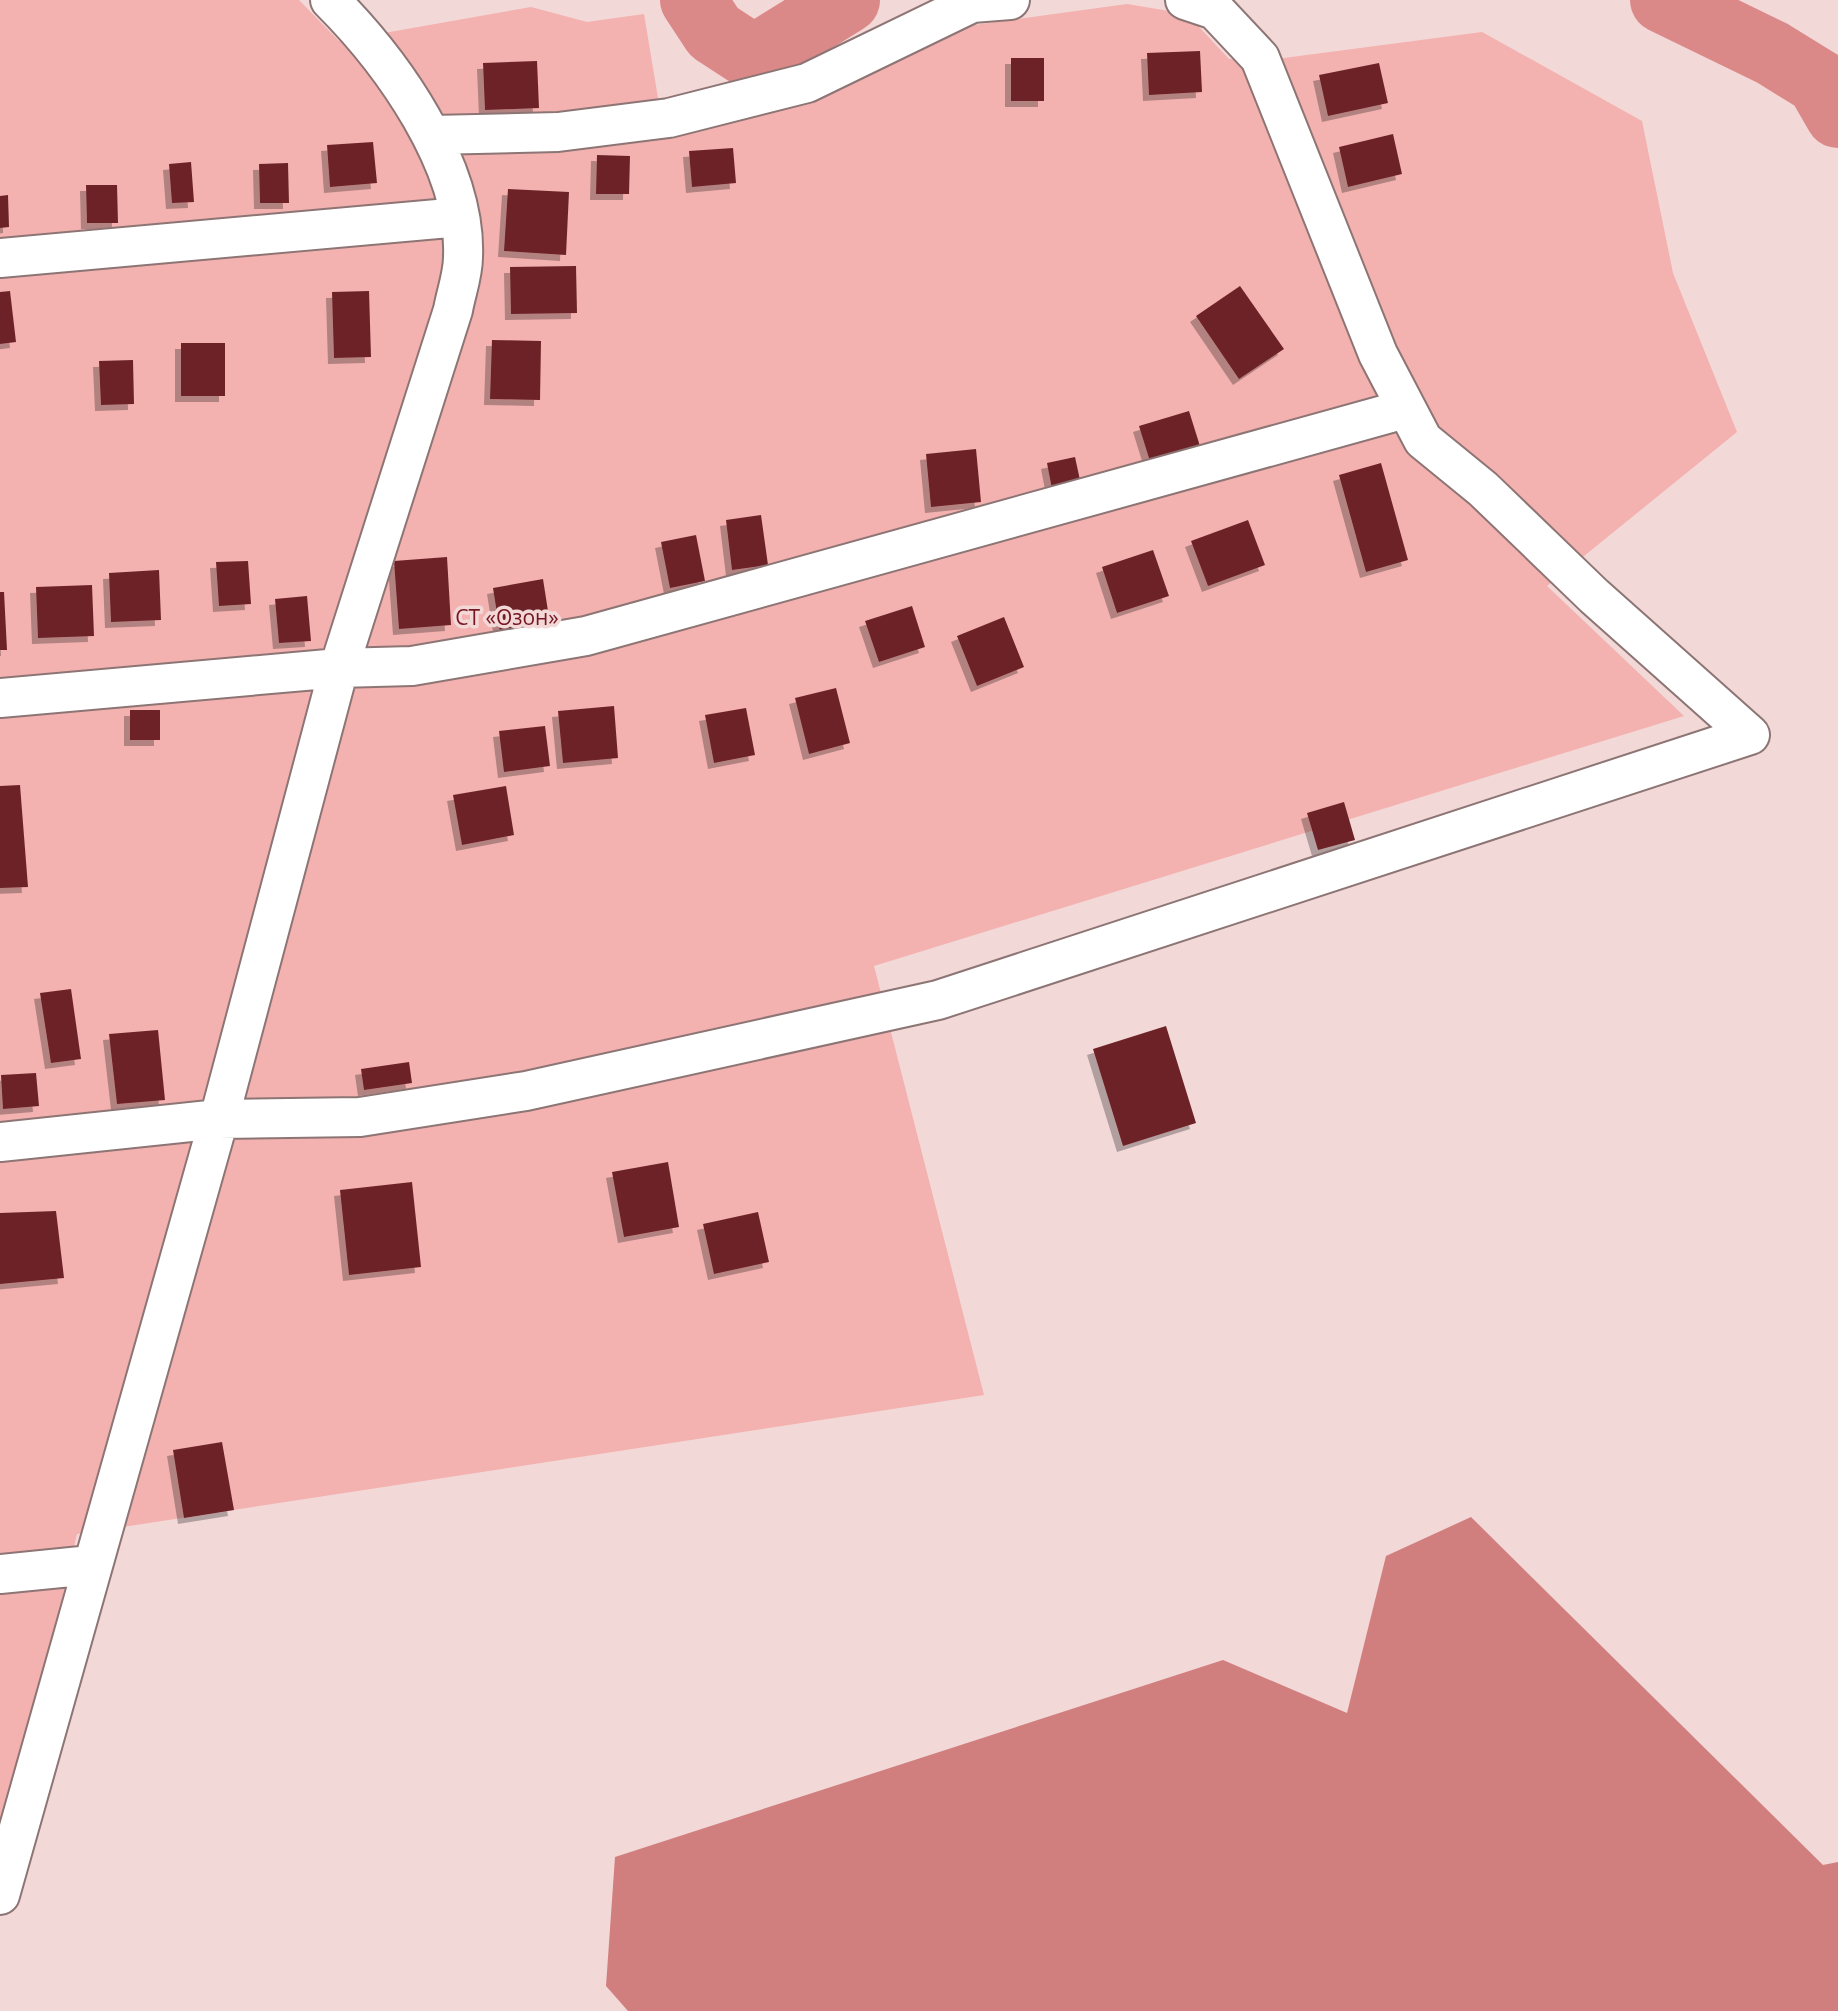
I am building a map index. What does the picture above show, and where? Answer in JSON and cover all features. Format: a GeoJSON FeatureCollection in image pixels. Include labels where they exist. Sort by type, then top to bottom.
{"type":"FeatureCollection","features":[{"type":"Feature","properties":{"kind":"street"},"geometry":{"type":"LineString","coordinates":[[0,1895],[219,1119],[339,668],[453,310],[464,258],[460,217],[432,135],[405,92],[363,36],[330,0]]}},
{"type":"Feature","properties":{"kind":"street"},"geometry":{"type":"LineString","coordinates":[[432,135],[558,132],[682,114],[807,83],[972,3],[1010,0]]}},
{"type":"Feature","properties":{"kind":"street"},"geometry":{"type":"LineString","coordinates":[[0,1142],[219,1119],[360,1117],[526,1091],[939,1000],[1750,735],[1594,596],[1483,489],[1423,440],[1378,354],[1260,58],[1214,10],[1185,0]]}},
{"type":"Feature","properties":{"kind":"street"},"geometry":{"type":"LineString","coordinates":[[0,257],[460,217]]}},
{"type":"Feature","properties":{"kind":"street"},"geometry":{"type":"LineString","coordinates":[[0,698],[339,668],[412,666],[586,636],[1405,408]]}},
{"type":"Feature","properties":{"kind":"street"},"geometry":{"type":"LineString","coordinates":[[0,1574],[92,1565]]}},
{"type":"Feature","properties":{"kind":"green space","name":"СТ «Озон»"},"geometry":{"type":"Polygon","coordinates":[[[0,0],[299,0],[339,41],[531,7],[587,22],[644,14],[664,134],[801,102],[974,25],[1127,4],[1187,14],[1229,59],[1284,58],[1482,32],[1642,121],[1673,273],[1737,432],[1547,586],[1684,716],[874,966],[984,1395],[77,1534],[0,1868],[0,0]]]}},
{"type":"Feature","properties":{"kind":"shaded area"},"geometry":{"type":"Polygon","coordinates":[[[1471,1517],[1823,1865],[1838,1862],[1838,2011],[628,2011],[606,1986],[615,1857],[1223,1660],[1347,1713],[1386,1556],[1471,1517]]]}},
{"type":"Feature","properties":{"kind":"building"},"geometry":{"type":"Polygon","coordinates":[[[1200,51],[1202,92],[1149,95],[1147,53],[1200,51]]]}},
{"type":"Feature","properties":{"kind":"building"},"geometry":{"type":"Polygon","coordinates":[[[1011,58],[1044,58],[1044,101],[1011,101],[1011,58]]]}},
{"type":"Feature","properties":{"kind":"building"},"geometry":{"type":"Polygon","coordinates":[[[537,61],[539,108],[485,110],[483,63],[537,61]]]}},
{"type":"Feature","properties":{"kind":"building"},"geometry":{"type":"Polygon","coordinates":[[[1379,63],[1388,103],[1328,116],[1319,75],[1379,63]]]}},
{"type":"Feature","properties":{"kind":"building"},"geometry":{"type":"Polygon","coordinates":[[[1393,134],[1402,174],[1348,187],[1339,147],[1393,134]]]}},
{"type":"Feature","properties":{"kind":"building"},"geometry":{"type":"Polygon","coordinates":[[[373,142],[377,183],[330,187],[327,145],[373,142]]]}},
{"type":"Feature","properties":{"kind":"building"},"geometry":{"type":"Polygon","coordinates":[[[733,148],[736,183],[692,187],[689,151],[733,148]]]}},
{"type":"Feature","properties":{"kind":"building"},"geometry":{"type":"Polygon","coordinates":[[[597,155],[630,156],[629,194],[596,194],[597,155]]]}},
{"type":"Feature","properties":{"kind":"building"},"geometry":{"type":"Polygon","coordinates":[[[191,162],[194,202],[172,203],[169,164],[191,162]]]}},
{"type":"Feature","properties":{"kind":"building"},"geometry":{"type":"Polygon","coordinates":[[[288,163],[289,203],[260,203],[259,164],[288,163]]]}},
{"type":"Feature","properties":{"kind":"building"},"geometry":{"type":"Polygon","coordinates":[[[86,185],[117,185],[118,223],[87,223],[86,185]]]}},
{"type":"Feature","properties":{"kind":"building"},"geometry":{"type":"Polygon","coordinates":[[[508,189],[569,192],[566,255],[504,251],[508,189]]]}},
{"type":"Feature","properties":{"kind":"building"},"geometry":{"type":"Polygon","coordinates":[[[8,195],[9,227],[0,228],[0,196],[8,195]]]}},
{"type":"Feature","properties":{"kind":"building"},"geometry":{"type":"Polygon","coordinates":[[[576,266],[577,313],[511,314],[510,267],[576,266]]]}},
{"type":"Feature","properties":{"kind":"building"},"geometry":{"type":"Polygon","coordinates":[[[1240,286],[1284,349],[1239,379],[1196,316],[1240,286]]]}},
{"type":"Feature","properties":{"kind":"building"},"geometry":{"type":"Polygon","coordinates":[[[10,291],[16,342],[0,344],[0,292],[10,291]]]}},
{"type":"Feature","properties":{"kind":"building"},"geometry":{"type":"Polygon","coordinates":[[[369,291],[371,357],[334,358],[332,292],[369,291]]]}},
{"type":"Feature","properties":{"kind":"building"},"geometry":{"type":"Polygon","coordinates":[[[492,340],[541,341],[540,400],[490,399],[492,340]]]}},
{"type":"Feature","properties":{"kind":"building"},"geometry":{"type":"Polygon","coordinates":[[[181,343],[225,343],[225,396],[181,396],[181,343]]]}},
{"type":"Feature","properties":{"kind":"building"},"geometry":{"type":"Polygon","coordinates":[[[133,360],[134,404],[101,405],[99,361],[133,360]]]}},
{"type":"Feature","properties":{"kind":"building"},"geometry":{"type":"Polygon","coordinates":[[[1189,411],[1204,459],[1154,474],[1139,426],[1189,411]]]}},
{"type":"Feature","properties":{"kind":"building"},"geometry":{"type":"Polygon","coordinates":[[[976,449],[981,502],[931,507],[926,454],[976,449]]]}},
{"type":"Feature","properties":{"kind":"building"},"geometry":{"type":"Polygon","coordinates":[[[1075,457],[1083,494],[1054,499],[1047,463],[1075,457]]]}},
{"type":"Feature","properties":{"kind":"building"},"geometry":{"type":"Polygon","coordinates":[[[1381,463],[1408,560],[1366,572],[1339,475],[1381,463]]]}},
{"type":"Feature","properties":{"kind":"building"},"geometry":{"type":"Polygon","coordinates":[[[761,515],[768,565],[732,570],[726,520],[761,515]]]}},
{"type":"Feature","properties":{"kind":"building"},"geometry":{"type":"Polygon","coordinates":[[[1248,520],[1265,565],[1208,586],[1191,541],[1248,520]]]}},
{"type":"Feature","properties":{"kind":"building"},"geometry":{"type":"Polygon","coordinates":[[[696,535],[705,581],[670,588],[661,542],[696,535]]]}},
{"type":"Feature","properties":{"kind":"building"},"geometry":{"type":"Polygon","coordinates":[[[1153,550],[1169,596],[1117,613],[1102,567],[1153,550]]]}},
{"type":"Feature","properties":{"kind":"building"},"geometry":{"type":"Polygon","coordinates":[[[447,557],[451,625],[399,629],[394,561],[447,557]]]}},
{"type":"Feature","properties":{"kind":"building"},"geometry":{"type":"Polygon","coordinates":[[[248,561],[251,604],[219,606],[216,562],[248,561]]]}},
{"type":"Feature","properties":{"kind":"building"},"geometry":{"type":"Polygon","coordinates":[[[159,570],[161,620],[111,622],[109,573],[159,570]]]}},
{"type":"Feature","properties":{"kind":"building"},"geometry":{"type":"Polygon","coordinates":[[[543,579],[550,624],[500,632],[493,588],[543,579]]]}},
{"type":"Feature","properties":{"kind":"building"},"geometry":{"type":"Polygon","coordinates":[[[92,585],[94,636],[38,638],[36,587],[92,585]]]}},
{"type":"Feature","properties":{"kind":"building"},"geometry":{"type":"Polygon","coordinates":[[[0,592],[4,592],[7,650],[0,650],[0,592]]]}},
{"type":"Feature","properties":{"kind":"building"},"geometry":{"type":"Polygon","coordinates":[[[307,596],[311,641],[279,643],[275,599],[307,596]]]}},
{"type":"Feature","properties":{"kind":"building"},"geometry":{"type":"Polygon","coordinates":[[[912,606],[925,647],[879,662],[865,621],[912,606]]]}},
{"type":"Feature","properties":{"kind":"building"},"geometry":{"type":"Polygon","coordinates":[[[1004,617],[1024,667],[977,686],[957,636],[1004,617]]]}},
{"type":"Feature","properties":{"kind":"building"},"geometry":{"type":"Polygon","coordinates":[[[836,688],[850,743],[809,754],[795,698],[836,688]]]}},
{"type":"Feature","properties":{"kind":"building"},"geometry":{"type":"Polygon","coordinates":[[[614,706],[618,758],[563,763],[558,711],[614,706]]]}},
{"type":"Feature","properties":{"kind":"building"},"geometry":{"type":"Polygon","coordinates":[[[746,708],[755,755],[714,763],[705,715],[746,708]]]}},
{"type":"Feature","properties":{"kind":"building"},"geometry":{"type":"Polygon","coordinates":[[[130,710],[160,710],[160,740],[130,740],[130,710]]]}},
{"type":"Feature","properties":{"kind":"building"},"geometry":{"type":"Polygon","coordinates":[[[545,726],[550,766],[504,772],[499,731],[545,726]]]}},
{"type":"Feature","properties":{"kind":"building"},"geometry":{"type":"Polygon","coordinates":[[[20,785],[28,887],[0,888],[0,786],[20,785]]]}},
{"type":"Feature","properties":{"kind":"building"},"geometry":{"type":"Polygon","coordinates":[[[506,786],[514,835],[462,845],[453,795],[506,786]]]}},
{"type":"Feature","properties":{"kind":"building"},"geometry":{"type":"Polygon","coordinates":[[[1344,802],[1355,840],[1318,850],[1307,813],[1344,802]]]}},
{"type":"Feature","properties":{"kind":"building"},"geometry":{"type":"Polygon","coordinates":[[[71,989],[81,1059],[51,1063],[40,993],[71,989]]]}},
{"type":"Feature","properties":{"kind":"building"},"geometry":{"type":"Polygon","coordinates":[[[1166,1026],[1196,1123],[1123,1146],[1093,1049],[1166,1026]]]}},
{"type":"Feature","properties":{"kind":"building"},"geometry":{"type":"Polygon","coordinates":[[[158,1030],[165,1100],[117,1104],[109,1034],[158,1030]]]}},
{"type":"Feature","properties":{"kind":"building"},"geometry":{"type":"Polygon","coordinates":[[[409,1062],[412,1083],[364,1090],[361,1069],[409,1062]]]}},
{"type":"Feature","properties":{"kind":"building"},"geometry":{"type":"Polygon","coordinates":[[[36,1073],[39,1106],[3,1109],[1,1075],[36,1073]]]}},
{"type":"Feature","properties":{"kind":"building"},"geometry":{"type":"Polygon","coordinates":[[[668,1162],[679,1227],[624,1237],[612,1172],[668,1162]]]}},
{"type":"Feature","properties":{"kind":"building"},"geometry":{"type":"Polygon","coordinates":[[[412,1182],[421,1267],[349,1275],[340,1190],[412,1182]]]}},
{"type":"Feature","properties":{"kind":"building"},"geometry":{"type":"Polygon","coordinates":[[[56,1211],[64,1278],[0,1284],[0,1213],[56,1211]]]}},
{"type":"Feature","properties":{"kind":"building"},"geometry":{"type":"Polygon","coordinates":[[[758,1212],[769,1262],[714,1274],[703,1224],[758,1212]]]}},
{"type":"Feature","properties":{"kind":"building"},"geometry":{"type":"Polygon","coordinates":[[[222,1442],[234,1510],[184,1518],[173,1450],[222,1442]]]}},
{"type":"Feature","properties":{"kind":"waterway"},"geometry":{"type":"LineString","coordinates":[[693,0],[714,32],[754,58],[847,0]]}},
{"type":"Feature","properties":{"kind":"waterway"},"geometry":{"type":"LineString","coordinates":[[1663,0],[1772,53],[1819,82],[1838,115]]}}]}
